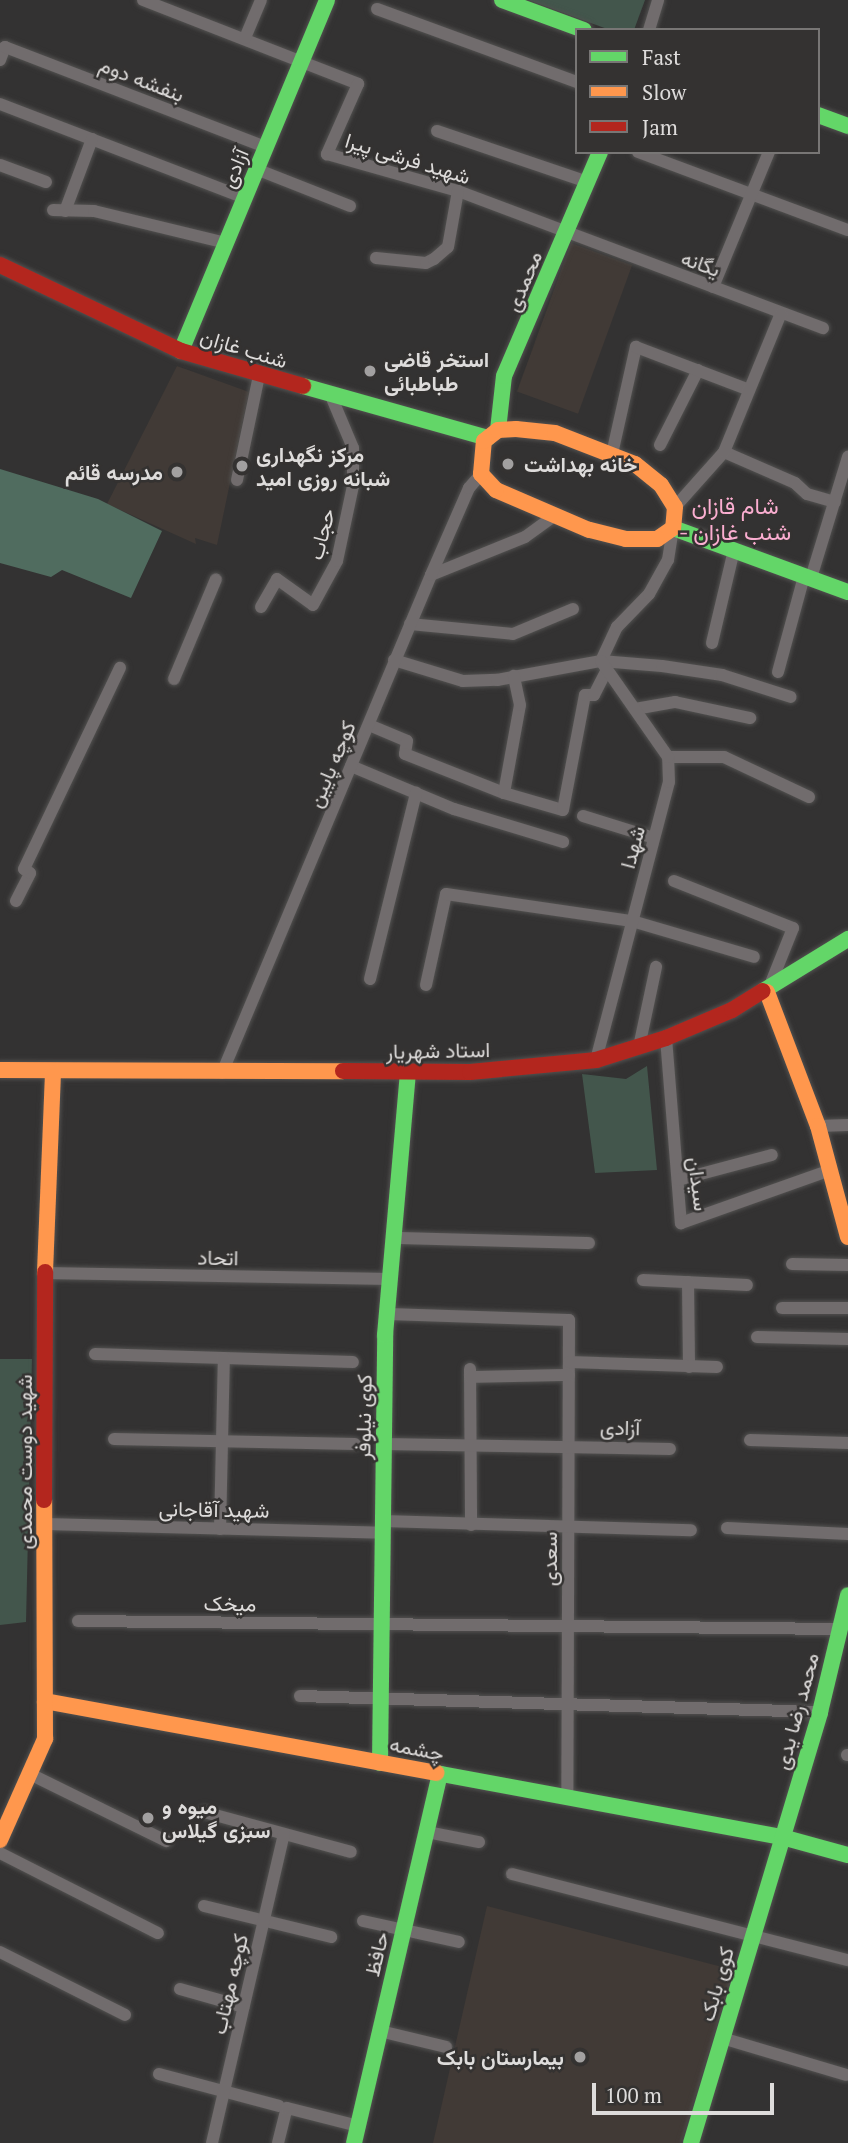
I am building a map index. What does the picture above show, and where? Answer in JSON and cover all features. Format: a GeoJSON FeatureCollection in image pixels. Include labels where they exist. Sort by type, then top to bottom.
{"type":"FeatureCollection","features":[{"type":"Feature","properties":{"kind":"main road","name":"آزادی"},"geometry":{"type":"LineString","coordinates":[[181,351],[327,0]]}},
{"type":"Feature","properties":{"kind":"main road"},"geometry":{"type":"LineString","coordinates":[[502,0],[579,28]]}},
{"type":"Feature","properties":{"kind":"main road"},"geometry":{"type":"LineString","coordinates":[[820,116],[848,126]]}},
{"type":"Feature","properties":{"kind":"main road","name":"محمدی"},"geometry":{"type":"LineString","coordinates":[[481,474],[479,459],[493,434],[504,376],[599,154]]}},
{"type":"Feature","properties":{"kind":"main road","name":"شنب غازان"},"geometry":{"type":"LineString","coordinates":[[0,265],[181,351],[259,376],[493,434],[555,433],[612,454],[661,485],[675,507]]}},
{"type":"Feature","properties":{"kind":"main road"},"geometry":{"type":"LineString","coordinates":[[481,474],[496,490],[554,516],[626,539],[657,539],[673,527],[675,507]]}},
{"type":"Feature","properties":{"kind":"main road"},"geometry":{"type":"LineString","coordinates":[[673,527],[848,592]]}},
{"type":"Feature","properties":{"kind":"main road","name":"استاد شهریار"},"geometry":{"type":"LineString","coordinates":[[0,1070],[53,1073],[470,1072],[596,1060],[666,1038],[767,992],[848,939]]}},
{"type":"Feature","properties":{"kind":"main road"},"geometry":{"type":"LineString","coordinates":[[767,992],[845,1206],[848,1237]]}},
{"type":"Feature","properties":{"kind":"main road","name":"کوی نیلوفر"},"geometry":{"type":"LineString","coordinates":[[380,1763],[387,1314],[396,1238],[408,1072]]}},
{"type":"Feature","properties":{"kind":"main road","name":"شهید دوست محمدی"},"geometry":{"type":"LineString","coordinates":[[0,1840],[45,1739],[44,1273],[53,1073]]}},
{"type":"Feature","properties":{"kind":"main road","name":"محمد رضا یدی"},"geometry":{"type":"LineString","coordinates":[[782,1837],[820,1712],[848,1595]]}},
{"type":"Feature","properties":{"kind":"main road","name":"چشمه"},"geometry":{"type":"LineString","coordinates":[[45,1700],[782,1837],[848,1855]]}},
{"type":"Feature","properties":{"kind":"main road","name":"حافظ"},"geometry":{"type":"LineString","coordinates":[[354,2143],[440,1774]]}},
{"type":"Feature","properties":{"kind":"main road","name":"کوی بابک"},"geometry":{"type":"LineString","coordinates":[[691,2143],[782,1837]]}},
{"type":"Feature","properties":{"kind":"street"},"geometry":{"type":"LineString","coordinates":[[143,0],[302,60]]}},
{"type":"Feature","properties":{"kind":"street"},"geometry":{"type":"LineString","coordinates":[[245,38],[261,0]]}},
{"type":"Feature","properties":{"kind":"street"},"geometry":{"type":"LineString","coordinates":[[650,28],[658,0]]}},
{"type":"Feature","properties":{"kind":"street"},"geometry":{"type":"LineString","coordinates":[[377,9],[575,81]]}},
{"type":"Feature","properties":{"kind":"street","name":"بنفشه دوم"},"geometry":{"type":"LineString","coordinates":[[0,60],[5,47],[265,147]]}},
{"type":"Feature","properties":{"kind":"street","name":"شهید فرشی پیرا"},"geometry":{"type":"LineString","coordinates":[[302,60],[358,84],[327,154],[458,191],[566,233]]}},
{"type":"Feature","properties":{"kind":"street"},"geometry":{"type":"LineString","coordinates":[[0,104],[244,198]]}},
{"type":"Feature","properties":{"kind":"street"},"geometry":{"type":"LineString","coordinates":[[438,131],[588,182]]}},
{"type":"Feature","properties":{"kind":"street"},"geometry":{"type":"LineString","coordinates":[[92,139],[59,211],[94,211],[226,243]]}},
{"type":"Feature","properties":{"kind":"street"},"geometry":{"type":"LineString","coordinates":[[643,154],[848,230]]}},
{"type":"Feature","properties":{"kind":"street"},"geometry":{"type":"LineString","coordinates":[[713,287],[768,154]]}},
{"type":"Feature","properties":{"kind":"street"},"geometry":{"type":"LineString","coordinates":[[0,165],[46,182]]}},
{"type":"Feature","properties":{"kind":"street"},"geometry":{"type":"LineString","coordinates":[[256,169],[350,206]]}},
{"type":"Feature","properties":{"kind":"street"},"geometry":{"type":"LineString","coordinates":[[376,258],[426,263],[434,259],[448,247],[458,191]]}},
{"type":"Feature","properties":{"kind":"street","name":"یگانه"},"geometry":{"type":"LineString","coordinates":[[566,233],[823,328]]}},
{"type":"Feature","properties":{"kind":"street"},"geometry":{"type":"LineString","coordinates":[[675,507],[724,452],[781,313]]}},
{"type":"Feature","properties":{"kind":"street"},"geometry":{"type":"LineString","coordinates":[[612,454],[636,347],[749,390]]}},
{"type":"Feature","properties":{"kind":"street"},"geometry":{"type":"LineString","coordinates":[[660,446],[698,370]]}},
{"type":"Feature","properties":{"kind":"street"},"geometry":{"type":"LineString","coordinates":[[237,480],[259,376]]}},
{"type":"Feature","properties":{"kind":"street","name":"حجاب"},"geometry":{"type":"LineString","coordinates":[[261,607],[276,579],[313,605],[337,561],[353,486],[353,447],[331,396]]}},
{"type":"Feature","properties":{"kind":"street"},"geometry":{"type":"LineString","coordinates":[[724,452],[795,483],[807,494],[835,502]]}},
{"type":"Feature","properties":{"kind":"street"},"geometry":{"type":"LineString","coordinates":[[778,672],[847,460]]}},
{"type":"Feature","properties":{"kind":"street","name":"کوچه پایین"},"geometry":{"type":"LineString","coordinates":[[222,1073],[394,660],[469,488],[481,474]]}},
{"type":"Feature","properties":{"kind":"street"},"geometry":{"type":"LineString","coordinates":[[431,575],[525,537],[554,516]]}},
{"type":"Feature","properties":{"kind":"street"},"geometry":{"type":"LineString","coordinates":[[369,724],[407,741],[405,754],[504,793],[563,810],[585,695],[594,695],[617,627],[649,594],[668,560],[673,527]]}},
{"type":"Feature","properties":{"kind":"street"},"geometry":{"type":"LineString","coordinates":[[712,643],[734,550]]}},
{"type":"Feature","properties":{"kind":"street"},"geometry":{"type":"LineString","coordinates":[[174,679],[216,579]]}},
{"type":"Feature","properties":{"kind":"street"},"geometry":{"type":"LineString","coordinates":[[410,624],[513,634],[573,609]]}},
{"type":"Feature","properties":{"kind":"street"},"geometry":{"type":"LineString","coordinates":[[394,660],[463,681],[604,665],[722,676],[791,697]]}},
{"type":"Feature","properties":{"kind":"street"},"geometry":{"type":"LineString","coordinates":[[604,665],[668,757],[724,757],[810,797]]}},
{"type":"Feature","properties":{"kind":"street"},"geometry":{"type":"LineString","coordinates":[[16,901],[30,873],[24,869],[120,668]]}},
{"type":"Feature","properties":{"kind":"street"},"geometry":{"type":"LineString","coordinates":[[504,793],[520,705],[514,676]]}},
{"type":"Feature","properties":{"kind":"street"},"geometry":{"type":"LineString","coordinates":[[635,709],[675,702],[750,718]]}},
{"type":"Feature","properties":{"kind":"street","name":"شهدا"},"geometry":{"type":"LineString","coordinates":[[596,1060],[668,782],[668,757]]}},
{"type":"Feature","properties":{"kind":"street"},"geometry":{"type":"LineString","coordinates":[[351,766],[416,793],[563,842]]}},
{"type":"Feature","properties":{"kind":"street"},"geometry":{"type":"LineString","coordinates":[[370,979],[416,793]]}},
{"type":"Feature","properties":{"kind":"street"},"geometry":{"type":"LineString","coordinates":[[583,816],[654,838]]}},
{"type":"Feature","properties":{"kind":"street"},"geometry":{"type":"LineString","coordinates":[[674,881],[793,928],[767,992]]}},
{"type":"Feature","properties":{"kind":"street"},"geometry":{"type":"LineString","coordinates":[[426,985],[446,894],[632,922],[754,957]]}},
{"type":"Feature","properties":{"kind":"street"},"geometry":{"type":"LineString","coordinates":[[639,1047],[656,967]]}},
{"type":"Feature","properties":{"kind":"street","name":"سیدان"},"geometry":{"type":"LineString","coordinates":[[666,1038],[681,1223],[831,1170]]}},
{"type":"Feature","properties":{"kind":"street"},"geometry":{"type":"LineString","coordinates":[[818,1126],[848,1125]]}},
{"type":"Feature","properties":{"kind":"street"},"geometry":{"type":"LineString","coordinates":[[678,1180],[772,1156]]}},
{"type":"Feature","properties":{"kind":"street"},"geometry":{"type":"LineString","coordinates":[[396,1238],[589,1243]]}},
{"type":"Feature","properties":{"kind":"street"},"geometry":{"type":"LineString","coordinates":[[792,1264],[848,1265]]}},
{"type":"Feature","properties":{"kind":"street","name":"اتحاد"},"geometry":{"type":"LineString","coordinates":[[44,1273],[391,1279]]}},
{"type":"Feature","properties":{"kind":"street"},"geometry":{"type":"LineString","coordinates":[[643,1280],[747,1285]]}},
{"type":"Feature","properties":{"kind":"street"},"geometry":{"type":"LineString","coordinates":[[688,1282],[689,1367]]}},
{"type":"Feature","properties":{"kind":"street"},"geometry":{"type":"LineString","coordinates":[[782,1308],[848,1308]]}},
{"type":"Feature","properties":{"kind":"street","name":"سعدی"},"geometry":{"type":"LineString","coordinates":[[387,1314],[569,1320],[567,1797]]}},
{"type":"Feature","properties":{"kind":"street"},"geometry":{"type":"LineString","coordinates":[[757,1338],[848,1339]]}},
{"type":"Feature","properties":{"kind":"street"},"geometry":{"type":"LineString","coordinates":[[96,1354],[353,1362]]}},
{"type":"Feature","properties":{"kind":"street"},"geometry":{"type":"LineString","coordinates":[[220,1529],[224,1358]]}},
{"type":"Feature","properties":{"kind":"street"},"geometry":{"type":"LineString","coordinates":[[471,1525],[470,1373],[717,1367]]}},
{"type":"Feature","properties":{"kind":"street"},"geometry":{"type":"LineString","coordinates":[[114,1439],[355,1444]]}},
{"type":"Feature","properties":{"kind":"street"},"geometry":{"type":"LineString","coordinates":[[750,1440],[848,1443]]}},
{"type":"Feature","properties":{"kind":"street","name":"آزادی"},"geometry":{"type":"LineString","coordinates":[[384,1444],[670,1449]]}},
{"type":"Feature","properties":{"kind":"street","name":"شهید آقاجانی"},"geometry":{"type":"LineString","coordinates":[[45,1524],[220,1529],[471,1525],[691,1531]]}},
{"type":"Feature","properties":{"kind":"street"},"geometry":{"type":"LineString","coordinates":[[727,1528],[848,1534]]}},
{"type":"Feature","properties":{"kind":"street","name":"میخک"},"geometry":{"type":"LineString","coordinates":[[78,1621],[840,1629]]}},
{"type":"Feature","properties":{"kind":"street"},"geometry":{"type":"LineString","coordinates":[[300,1696],[820,1712]]}},
{"type":"Feature","properties":{"kind":"street"},"geometry":{"type":"LineString","coordinates":[[30,1774],[166,1841]]}},
{"type":"Feature","properties":{"kind":"street"},"geometry":{"type":"LineString","coordinates":[[204,1812],[351,1852]]}},
{"type":"Feature","properties":{"kind":"street"},"geometry":{"type":"LineString","coordinates":[[427,1832],[480,1842]]}},
{"type":"Feature","properties":{"kind":"street","name":"کوچه مهتاب"},"geometry":{"type":"LineString","coordinates":[[212,2143],[284,1834]]}},
{"type":"Feature","properties":{"kind":"street"},"geometry":{"type":"LineString","coordinates":[[0,1853],[158,1933]]}},
{"type":"Feature","properties":{"kind":"street"},"geometry":{"type":"LineString","coordinates":[[512,1874],[753,1933],[848,1960]]}},
{"type":"Feature","properties":{"kind":"street"},"geometry":{"type":"LineString","coordinates":[[204,1906],[263,1923],[331,1937]]}},
{"type":"Feature","properties":{"kind":"street"},"geometry":{"type":"LineString","coordinates":[[363,1921],[459,1942]]}},
{"type":"Feature","properties":{"kind":"street"},"geometry":{"type":"LineString","coordinates":[[0,1952],[124,2015]]}},
{"type":"Feature","properties":{"kind":"street"},"geometry":{"type":"LineString","coordinates":[[180,1989],[244,2007]]}},
{"type":"Feature","properties":{"kind":"street"},"geometry":{"type":"LineString","coordinates":[[380,2031],[446,2047]]}},
{"type":"Feature","properties":{"kind":"street"},"geometry":{"type":"LineString","coordinates":[[722,2038],[846,2075]]}},
{"type":"Feature","properties":{"kind":"street"},"geometry":{"type":"LineString","coordinates":[[159,2074],[358,2126]]}},
{"type":"Feature","properties":{"kind":"street"},"geometry":{"type":"LineString","coordinates":[[278,2143],[283,2107]]}},
{"type":"Feature","properties":{"kind":"shaded area"},"geometry":{"type":"Polygon","coordinates":[[[571,243],[632,265],[578,414],[517,391],[571,243]]]}},
{"type":"Feature","properties":{"kind":"shaded area","name":"مدرسه قائم"},"geometry":{"type":"Polygon","coordinates":[[[177,366],[249,392],[217,545],[195,538],[196,544],[107,504],[177,366]]]}},
{"type":"Feature","properties":{"kind":"shaded area","name":"بیمارستان بابک"},"geometry":{"type":"Polygon","coordinates":[[[487,1906],[734,1970],[681,2143],[433,2143],[487,1906]]]}},
{"type":"Feature","properties":{"kind":"green space"},"geometry":{"type":"Polygon","coordinates":[[[528,0],[645,0],[635,28],[605,28],[528,0]]]}},
{"type":"Feature","properties":{"kind":"green space"},"geometry":{"type":"Polygon","coordinates":[[[0,469],[98,499],[162,531],[131,598],[62,570],[51,577],[0,563],[0,469]]]}},
{"type":"Feature","properties":{"kind":"green space"},"geometry":{"type":"Polygon","coordinates":[[[647,1066],[657,1170],[595,1173],[582,1074],[626,1079],[647,1066]]]}},
{"type":"Feature","properties":{"kind":"green space"},"geometry":{"type":"Polygon","coordinates":[[[0,1359],[32,1359],[26,1622],[0,1625],[0,1359]]]}},
{"type":"Feature","properties":{"kind":"traffic: fast"},"geometry":{"type":"LineString","coordinates":[[181,351],[327,0]]}},
{"type":"Feature","properties":{"kind":"traffic: fast"},"geometry":{"type":"LineString","coordinates":[[502,0],[579,28]]}},
{"type":"Feature","properties":{"kind":"traffic: fast"},"geometry":{"type":"LineString","coordinates":[[820,116],[848,126]]}},
{"type":"Feature","properties":{"kind":"traffic: fast"},"geometry":{"type":"LineString","coordinates":[[498,430],[504,376],[599,154]]}},
{"type":"Feature","properties":{"kind":"traffic: fast"},"geometry":{"type":"LineString","coordinates":[[303,386],[488,438]]}},
{"type":"Feature","properties":{"kind":"traffic: fast"},"geometry":{"type":"LineString","coordinates":[[673,528],[848,592]]}},
{"type":"Feature","properties":{"kind":"traffic: fast"},"geometry":{"type":"LineString","coordinates":[[763,991],[848,939]]}},
{"type":"Feature","properties":{"kind":"traffic: fast"},"geometry":{"type":"LineString","coordinates":[[380,1763],[385,1335],[408,1072]]}},
{"type":"Feature","properties":{"kind":"traffic: fast"},"geometry":{"type":"LineString","coordinates":[[691,2143],[820,1712],[848,1595]]}},
{"type":"Feature","properties":{"kind":"traffic: fast"},"geometry":{"type":"LineString","coordinates":[[436,1773],[782,1837],[848,1855]]}},
{"type":"Feature","properties":{"kind":"traffic: fast"},"geometry":{"type":"LineString","coordinates":[[354,2143],[440,1774]]}},
{"type":"Feature","properties":{"kind":"traffic: slow"},"geometry":{"type":"LineString","coordinates":[[516,429],[555,433],[635,464],[661,485],[675,507],[673,528],[657,539],[626,539],[589,530],[496,490],[481,474],[484,441],[498,430],[516,429]]}},
{"type":"Feature","properties":{"kind":"traffic: slow"},"geometry":{"type":"LineString","coordinates":[[767,992],[818,1126],[848,1237]]}},
{"type":"Feature","properties":{"kind":"traffic: slow"},"geometry":{"type":"LineString","coordinates":[[0,1070],[343,1071]]}},
{"type":"Feature","properties":{"kind":"traffic: slow"},"geometry":{"type":"LineString","coordinates":[[45,1272],[53,1073]]}},
{"type":"Feature","properties":{"kind":"traffic: slow"},"geometry":{"type":"LineString","coordinates":[[0,1840],[45,1739],[44,1500]]}},
{"type":"Feature","properties":{"kind":"traffic: slow"},"geometry":{"type":"LineString","coordinates":[[45,1701],[436,1773]]}},
{"type":"Feature","properties":{"kind":"traffic: jam"},"geometry":{"type":"LineString","coordinates":[[0,265],[181,351],[303,386]]}},
{"type":"Feature","properties":{"kind":"traffic: jam"},"geometry":{"type":"LineString","coordinates":[[343,1071],[470,1072],[596,1060],[666,1038],[732,1010],[763,991]]}},
{"type":"Feature","properties":{"kind":"traffic: jam"},"geometry":{"type":"LineString","coordinates":[[44,1500],[45,1272]]}},
{"type":"Feature","properties":{"kind":"place","name":"استخر قاضی طباطبائی"},"geometry":{"type":"Point","coordinates":[370,371]}},
{"type":"Feature","properties":{"kind":"place","name":"خانه بهداشت"},"geometry":{"type":"Point","coordinates":[508,464]}},
{"type":"Feature","properties":{"kind":"place","name":"مرکز نگهداری شبانه روزی امید"},"geometry":{"type":"Point","coordinates":[242,466]}},
{"type":"Feature","properties":{"kind":"place","name":"مدرسه قائم"},"geometry":{"type":"Point","coordinates":[177,472]}},
{"type":"Feature","properties":{"kind":"place","name":"میوه و سبزی گیلاس"},"geometry":{"type":"Point","coordinates":[148,1818]}},
{"type":"Feature","properties":{"kind":"place","name":"بیمارستان بابک"},"geometry":{"type":"Point","coordinates":[580,2057]}},
{"type":"Feature","properties":{"kind":"district","name":"شام قازان - شنب غازان"},"geometry":{"type":"Point","coordinates":[735,519]}}]}
